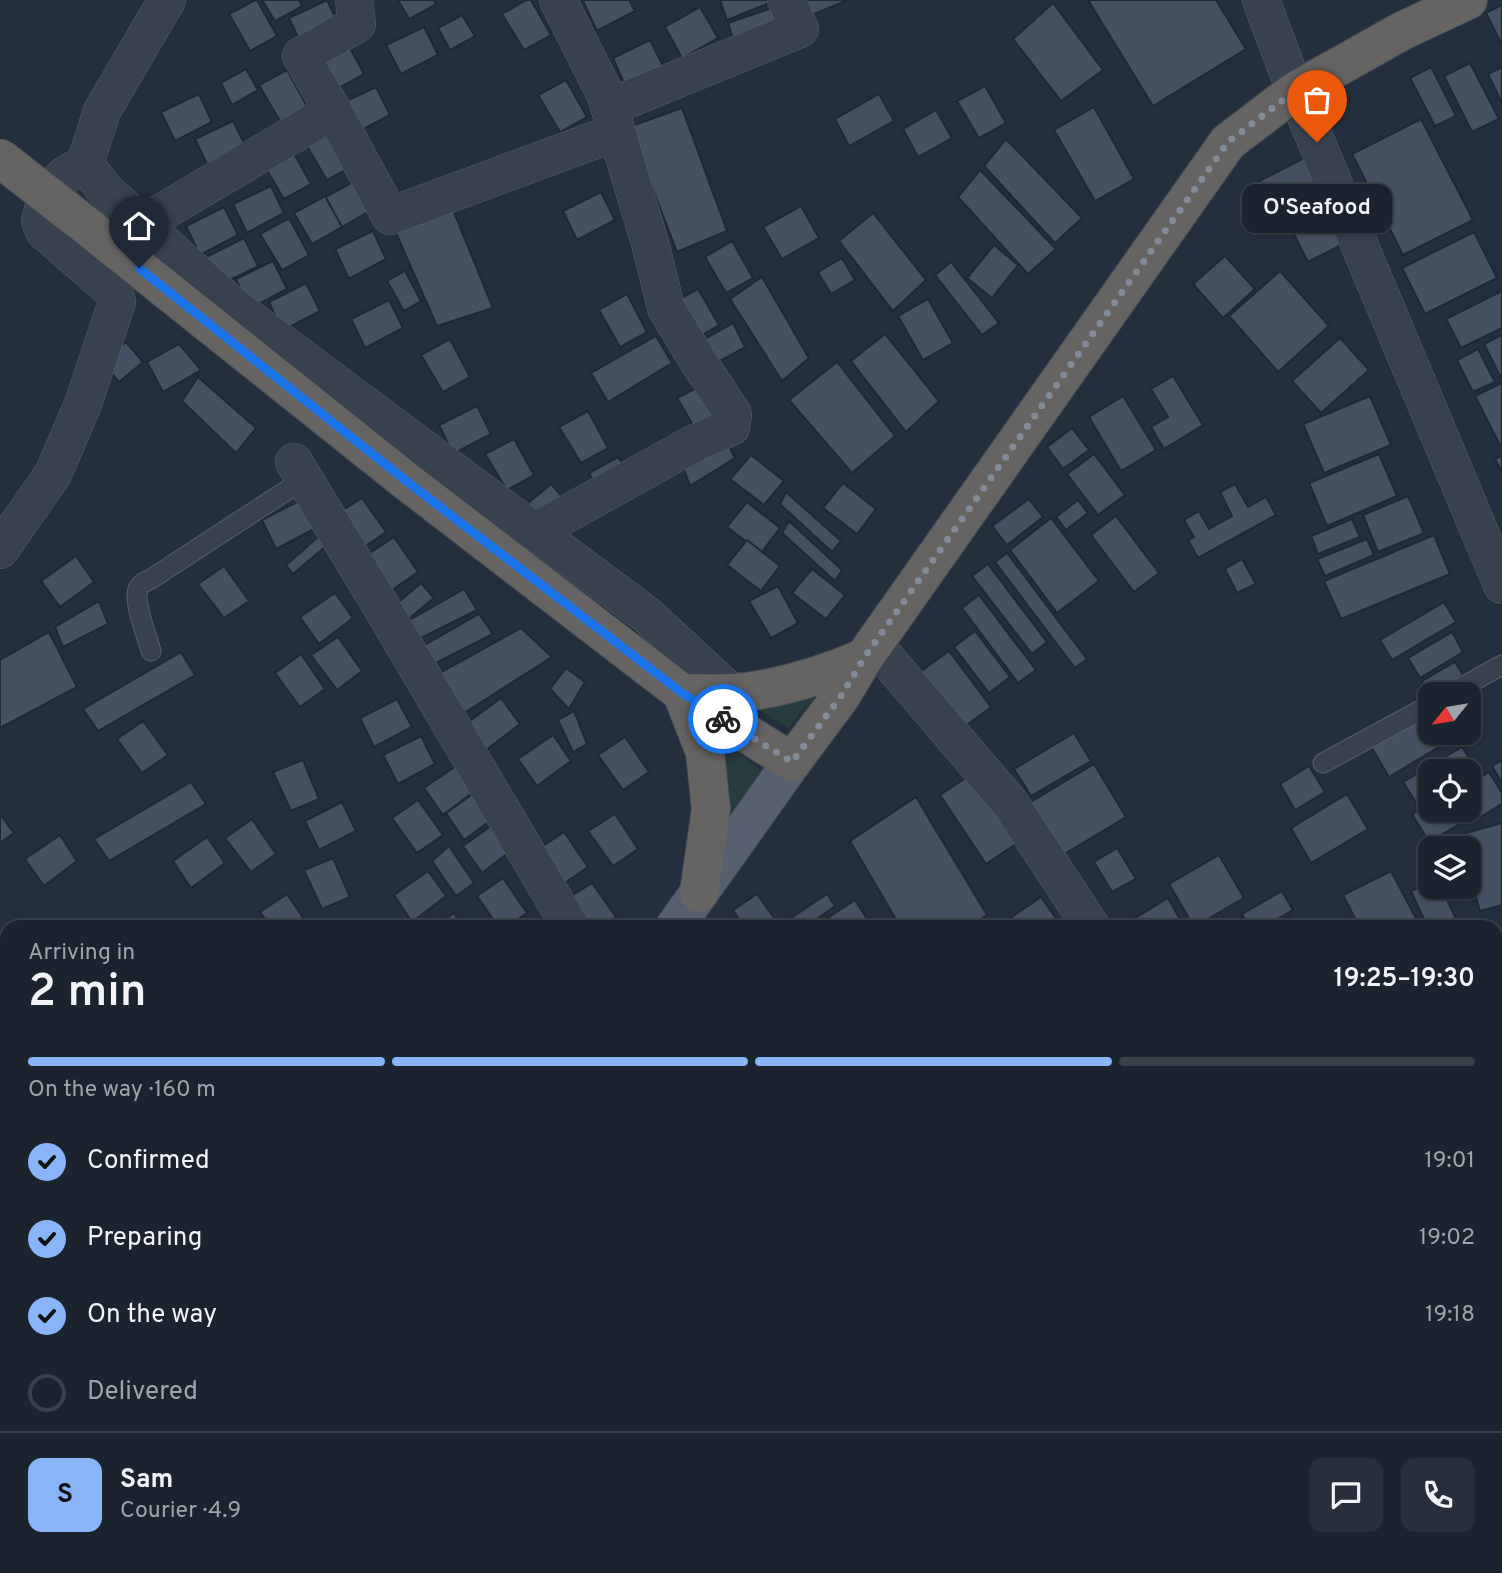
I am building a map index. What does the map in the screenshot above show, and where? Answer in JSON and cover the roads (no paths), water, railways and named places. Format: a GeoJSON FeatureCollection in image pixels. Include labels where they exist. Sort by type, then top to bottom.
{"type":"FeatureCollection","features":[{"type":"Feature","properties":{"kind":"highway"},"geometry":{"type":"LineString","coordinates":[[0,158],[405,480],[682,693],[792,762],[841,696],[869,651],[1228,142],[1295,91],[1402,31],[1468,0]]}},
{"type":"Feature","properties":{"kind":"highway"},"geometry":{"type":"LineString","coordinates":[[682,693],[751,692],[835,670],[869,651]]}},
{"type":"Feature","properties":{"kind":"highway"},"geometry":{"type":"LineString","coordinates":[[682,693],[705,752],[711,809],[699,893]]}},
{"type":"Feature","properties":{"kind":"main road"},"geometry":{"type":"LineString","coordinates":[[680,920],[792,762]]}},
{"type":"Feature","properties":{"kind":"street"},"geometry":{"type":"LineString","coordinates":[[0,551],[53,474],[83,404],[117,302],[115,293],[44,231],[40,221],[43,210],[57,183],[65,175],[85,164],[102,111],[167,0]]}},
{"type":"Feature","properties":{"kind":"street"},"geometry":{"type":"LineString","coordinates":[[355,0],[357,24],[301,56],[390,216],[617,132]]}},
{"type":"Feature","properties":{"kind":"street"},"geometry":{"type":"LineString","coordinates":[[536,531],[691,445],[731,427],[733,414],[666,308],[652,250],[606,96],[558,0]]}},
{"type":"Feature","properties":{"kind":"street"},"geometry":{"type":"LineString","coordinates":[[606,96],[613,101],[624,101],[800,29],[786,0]]}},
{"type":"Feature","properties":{"kind":"street"},"geometry":{"type":"LineString","coordinates":[[1261,0],[1295,91],[1502,585]]}},
{"type":"Feature","properties":{"kind":"street"},"geometry":{"type":"LineString","coordinates":[[142,224],[333,111]]}},
{"type":"Feature","properties":{"kind":"street"},"geometry":{"type":"LineString","coordinates":[[85,164],[104,189],[234,307],[647,615],[730,692]]}},
{"type":"Feature","properties":{"kind":"street"},"geometry":{"type":"LineString","coordinates":[[300,472],[566,920]]}},
{"type":"Feature","properties":{"kind":"street"},"geometry":{"type":"LineString","coordinates":[[869,651],[1010,803],[1087,920]]}},
{"type":"Feature","properties":{"kind":"lane"},"geometry":{"type":"LineString","coordinates":[[151,651],[136,599],[144,582],[295,485],[300,472]]}},
{"type":"Feature","properties":{"kind":"lane"},"geometry":{"type":"LineString","coordinates":[[1471,682],[1502,665]]}},
{"type":"Feature","properties":{"kind":"lane"},"geometry":{"type":"LineString","coordinates":[[1323,764],[1418,712]]}},
{"type":"Feature","properties":{"kind":"place","name":"O'Seafood"},"geometry":{"type":"Point","coordinates":[1317,142]}}]}
